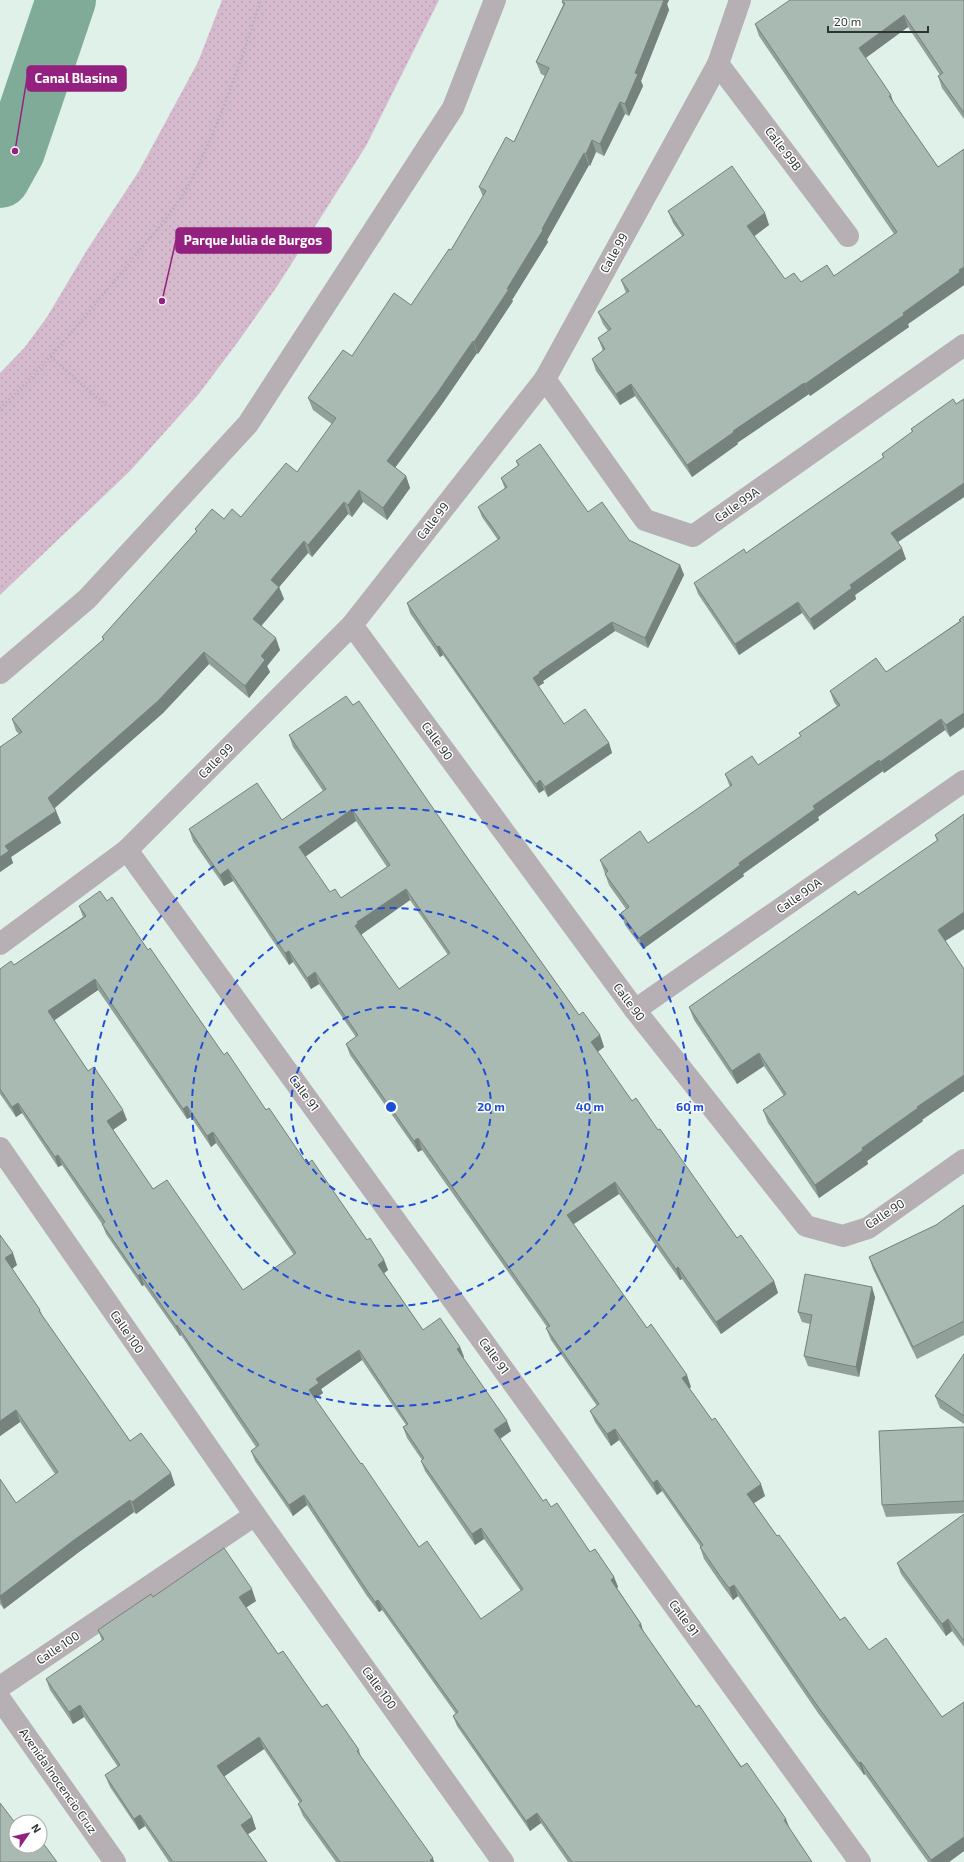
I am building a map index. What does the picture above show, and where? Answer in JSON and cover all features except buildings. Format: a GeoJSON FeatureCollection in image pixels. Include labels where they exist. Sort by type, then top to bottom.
{"type":"FeatureCollection","features":[{"type":"Feature","properties":{"kind":"street"},"geometry":{"type":"LineString","coordinates":[[0,673],[87,599],[248,424],[453,108],[495,0]]}},
{"type":"Feature","properties":{"kind":"street","name":"Calle 99"},"geometry":{"type":"LineString","coordinates":[[0,944],[127,850],[352,625],[545,379],[718,64],[740,0]]}},
{"type":"Feature","properties":{"kind":"street","name":"Calle 99B"},"geometry":{"type":"LineString","coordinates":[[718,64],[848,236]]}},
{"type":"Feature","properties":{"kind":"street","name":"Calle 99A"},"geometry":{"type":"LineString","coordinates":[[545,379],[645,520],[694,536],[964,345]]}},
{"type":"Feature","properties":{"kind":"street","name":"Calle 90"},"geometry":{"type":"LineString","coordinates":[[352,625],[635,1010],[806,1226],[844,1236],[868,1228],[964,1160]]}},
{"type":"Feature","properties":{"kind":"street","name":"Calle 90A"},"geometry":{"type":"LineString","coordinates":[[635,1010],[964,781]]}},
{"type":"Feature","properties":{"kind":"street","name":"Calle 91"},"geometry":{"type":"LineString","coordinates":[[127,850],[860,1862]]}},
{"type":"Feature","properties":{"kind":"street","name":"Calle 100"},"geometry":{"type":"LineString","coordinates":[[0,1148],[255,1515],[503,1862]]}},
{"type":"Feature","properties":{"kind":"street","name":"Calle 100"},"geometry":{"type":"LineString","coordinates":[[0,1688],[255,1515]]}},
{"type":"Feature","properties":{"kind":"street","name":"Avenida Inocencio Cruz"},"geometry":{"type":"LineString","coordinates":[[0,1699],[115,1862]]}},
{"type":"Feature","properties":{"kind":"path"},"geometry":{"type":"LineString","coordinates":[[0,408],[26,384],[51,357],[172,209],[192,179],[229,94],[261,0]]}},
{"type":"Feature","properties":{"kind":"path"},"geometry":{"type":"LineString","coordinates":[[51,357],[108,407]]}},
{"type":"Feature","properties":{"kind":"shaded area"},"geometry":{"type":"Polygon","coordinates":[[[222,0],[439,0],[366,146],[278,285],[240,339],[198,395],[130,471],[0,595],[0,373],[25,347],[47,317],[87,250],[139,171],[198,62],[222,0]]]}},
{"type":"Feature","properties":{"kind":"waterway"},"geometry":{"type":"LineString","coordinates":[[0,178],[15,151],[66,0]]}},
{"type":"Feature","properties":{"kind":"place","name":"Canal Blasina"},"geometry":{"type":"Point","coordinates":[15,151]}},
{"type":"Feature","properties":{"kind":"place","name":"Parque Julia de Burgos"},"geometry":{"type":"Point","coordinates":[162,301]}}]}
